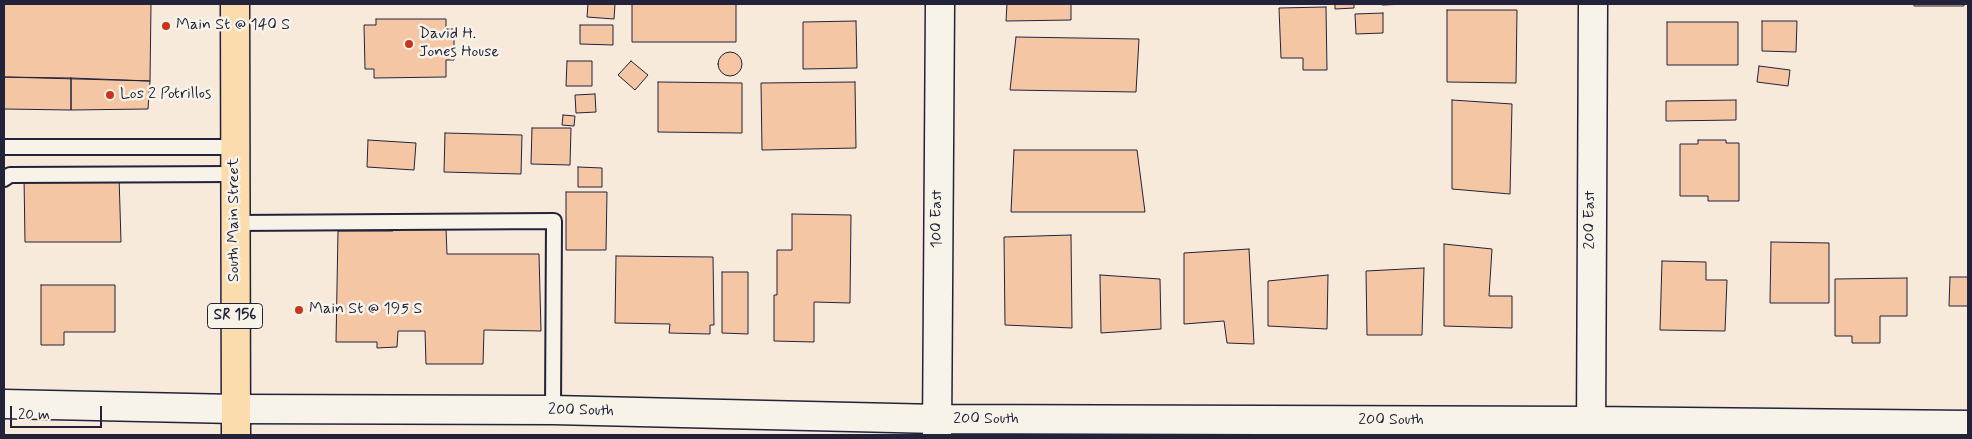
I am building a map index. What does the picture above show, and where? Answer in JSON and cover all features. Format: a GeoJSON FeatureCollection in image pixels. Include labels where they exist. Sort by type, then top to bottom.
{"type":"FeatureCollection","features":[{"type":"Feature","properties":{"kind":"main road","name":"South Main Street"},"geometry":{"type":"LineString","coordinates":[[235,4],[236,422]]}},
{"type":"Feature","properties":{"kind":"street","name":"100 East"},"geometry":{"type":"LineString","coordinates":[[937,427],[940,4]]}},
{"type":"Feature","properties":{"kind":"street","name":"200 East"},"geometry":{"type":"LineString","coordinates":[[1591,428],[1593,4]]}},
{"type":"Feature","properties":{"kind":"street","name":"200 South"},"geometry":{"type":"LineString","coordinates":[[4,404],[236,422],[553,410],[937,427],[1591,428],[1968,425]]}},
{"type":"Feature","properties":{"kind":"lane"},"geometry":{"type":"LineString","coordinates":[[4,147],[234,147]]}},
{"type":"Feature","properties":{"kind":"lane"},"geometry":{"type":"LineString","coordinates":[[4,180],[10,175],[235,174]]}},
{"type":"Feature","properties":{"kind":"lane"},"geometry":{"type":"LineString","coordinates":[[236,223],[554,221],[553,410]]}},
{"type":"Feature","properties":{"kind":"building"},"geometry":{"type":"Polygon","coordinates":[[[4,4],[151,4],[150,81],[4,77],[4,4]]]}},
{"type":"Feature","properties":{"kind":"building"},"geometry":{"type":"Polygon","coordinates":[[[588,4],[615,4],[614,19],[587,17],[588,4]]]}},
{"type":"Feature","properties":{"kind":"building"},"geometry":{"type":"Polygon","coordinates":[[[632,4],[736,4],[736,42],[632,42],[632,4]]]}},
{"type":"Feature","properties":{"kind":"building"},"geometry":{"type":"Polygon","coordinates":[[[1007,4],[1071,4],[1071,20],[1006,21],[1007,4]]]}},
{"type":"Feature","properties":{"kind":"building"},"geometry":{"type":"Polygon","coordinates":[[[1335,4],[1354,4],[1354,8],[1335,9],[1335,4]]]}},
{"type":"Feature","properties":{"kind":"building"},"geometry":{"type":"Polygon","coordinates":[[[1914,4],[1964,4],[1964,6],[1914,6],[1914,4]]]}},
{"type":"Feature","properties":{"kind":"building"},"geometry":{"type":"Polygon","coordinates":[[[1326,7],[1327,70],[1303,70],[1303,58],[1281,58],[1279,8],[1326,7]]]}},
{"type":"Feature","properties":{"kind":"building"},"geometry":{"type":"Polygon","coordinates":[[[1447,10],[1517,10],[1516,83],[1447,82],[1447,10]]]}},
{"type":"Feature","properties":{"kind":"building"},"geometry":{"type":"Polygon","coordinates":[[[1383,13],[1383,33],[1356,34],[1355,14],[1383,13]]]}},
{"type":"Feature","properties":{"kind":"building","name":"David H. Jones House"},"geometry":{"type":"Polygon","coordinates":[[[376,19],[446,19],[446,29],[454,29],[454,60],[446,60],[446,77],[374,78],[374,69],[365,69],[364,25],[376,25],[376,19]]]}},
{"type":"Feature","properties":{"kind":"building"},"geometry":{"type":"Polygon","coordinates":[[[856,21],[857,68],[803,69],[803,22],[856,21]]]}},
{"type":"Feature","properties":{"kind":"building"},"geometry":{"type":"Polygon","coordinates":[[[1762,21],[1797,21],[1796,52],[1762,51],[1762,21]]]}},
{"type":"Feature","properties":{"kind":"building"},"geometry":{"type":"Polygon","coordinates":[[[1667,22],[1738,22],[1738,65],[1667,65],[1667,22]]]}},
{"type":"Feature","properties":{"kind":"building"},"geometry":{"type":"Polygon","coordinates":[[[580,25],[613,25],[613,45],[580,44],[580,25]]]}},
{"type":"Feature","properties":{"kind":"building"},"geometry":{"type":"Polygon","coordinates":[[[1016,37],[1139,39],[1136,92],[1010,90],[1016,37]]]}},
{"type":"Feature","properties":{"kind":"building"},"geometry":{"type":"Polygon","coordinates":[[[730,52],[739,55],[742,64],[739,73],[730,76],[721,73],[718,64],[721,55],[730,52]]]}},
{"type":"Feature","properties":{"kind":"building"},"geometry":{"type":"Polygon","coordinates":[[[567,61],[592,61],[592,86],[566,86],[567,61]]]}},
{"type":"Feature","properties":{"kind":"building"},"geometry":{"type":"Polygon","coordinates":[[[631,61],[648,75],[635,90],[618,75],[631,61]]]}},
{"type":"Feature","properties":{"kind":"building"},"geometry":{"type":"Polygon","coordinates":[[[1759,66],[1790,70],[1788,86],[1757,82],[1759,66]]]}},
{"type":"Feature","properties":{"kind":"building"},"geometry":{"type":"Polygon","coordinates":[[[4,77],[71,78],[71,110],[4,109],[4,77]]]}},
{"type":"Feature","properties":{"kind":"building","name":"Los 2 Potrillos"},"geometry":{"type":"Polygon","coordinates":[[[71,78],[150,81],[148,109],[71,110],[71,78]]]}},
{"type":"Feature","properties":{"kind":"building"},"geometry":{"type":"Polygon","coordinates":[[[658,82],[742,83],[742,133],[658,132],[658,82]]]}},
{"type":"Feature","properties":{"kind":"building"},"geometry":{"type":"Polygon","coordinates":[[[855,82],[856,148],[762,150],[761,83],[855,82]]]}},
{"type":"Feature","properties":{"kind":"building"},"geometry":{"type":"Polygon","coordinates":[[[595,94],[596,112],[576,113],[575,95],[595,94]]]}},
{"type":"Feature","properties":{"kind":"building"},"geometry":{"type":"Polygon","coordinates":[[[1452,100],[1512,104],[1510,194],[1452,189],[1452,100]]]}},
{"type":"Feature","properties":{"kind":"building"},"geometry":{"type":"Polygon","coordinates":[[[1736,100],[1736,120],[1666,121],[1666,101],[1736,100]]]}},
{"type":"Feature","properties":{"kind":"building"},"geometry":{"type":"Polygon","coordinates":[[[563,115],[575,116],[574,126],[562,125],[563,115]]]}},
{"type":"Feature","properties":{"kind":"building"},"geometry":{"type":"Polygon","coordinates":[[[532,128],[571,128],[570,165],[531,164],[532,128]]]}},
{"type":"Feature","properties":{"kind":"building"},"geometry":{"type":"Polygon","coordinates":[[[445,133],[522,135],[521,174],[444,172],[445,133]]]}},
{"type":"Feature","properties":{"kind":"building"},"geometry":{"type":"Polygon","coordinates":[[[368,140],[416,143],[414,170],[367,167],[368,140]]]}},
{"type":"Feature","properties":{"kind":"building"},"geometry":{"type":"Polygon","coordinates":[[[1698,140],[1726,140],[1726,143],[1739,143],[1739,201],[1708,201],[1708,196],[1680,196],[1680,144],[1698,144],[1698,140]]]}},
{"type":"Feature","properties":{"kind":"building"},"geometry":{"type":"Polygon","coordinates":[[[1014,150],[1137,150],[1145,212],[1011,212],[1014,150]]]}},
{"type":"Feature","properties":{"kind":"building"},"geometry":{"type":"Polygon","coordinates":[[[578,167],[602,168],[602,187],[578,187],[578,167]]]}},
{"type":"Feature","properties":{"kind":"building"},"geometry":{"type":"Polygon","coordinates":[[[24,176],[119,176],[121,242],[25,242],[24,176]]]}},
{"type":"Feature","properties":{"kind":"building"},"geometry":{"type":"Polygon","coordinates":[[[566,192],[607,192],[606,250],[566,250],[566,192]]]}},
{"type":"Feature","properties":{"kind":"building"},"geometry":{"type":"Polygon","coordinates":[[[792,214],[851,215],[850,303],[814,302],[814,342],[774,341],[774,295],[777,295],[777,250],[792,250],[792,214]]]}},
{"type":"Feature","properties":{"kind":"building"},"geometry":{"type":"Polygon","coordinates":[[[393,228],[446,228],[447,254],[539,254],[541,331],[484,330],[483,364],[426,364],[425,331],[398,331],[397,347],[377,348],[377,342],[336,342],[338,231],[393,231],[393,228]]]}},
{"type":"Feature","properties":{"kind":"building"},"geometry":{"type":"Polygon","coordinates":[[[1071,235],[1072,328],[1005,325],[1004,237],[1071,235]]]}},
{"type":"Feature","properties":{"kind":"building"},"geometry":{"type":"Polygon","coordinates":[[[1771,242],[1829,243],[1829,303],[1770,303],[1771,242]]]}},
{"type":"Feature","properties":{"kind":"building"},"geometry":{"type":"Polygon","coordinates":[[[1444,244],[1492,249],[1489,296],[1512,296],[1512,328],[1444,326],[1444,244]]]}},
{"type":"Feature","properties":{"kind":"building"},"geometry":{"type":"Polygon","coordinates":[[[1249,249],[1254,344],[1227,343],[1224,321],[1184,324],[1184,253],[1249,249]]]}},
{"type":"Feature","properties":{"kind":"building"},"geometry":{"type":"Polygon","coordinates":[[[616,256],[713,257],[714,325],[710,325],[710,334],[669,333],[670,324],[615,323],[616,256]]]}},
{"type":"Feature","properties":{"kind":"building"},"geometry":{"type":"Polygon","coordinates":[[[1662,261],[1706,262],[1706,280],[1727,280],[1725,331],[1660,330],[1662,261]]]}},
{"type":"Feature","properties":{"kind":"building"},"geometry":{"type":"Polygon","coordinates":[[[1424,268],[1422,335],[1367,335],[1366,271],[1424,268]]]}},
{"type":"Feature","properties":{"kind":"building"},"geometry":{"type":"Polygon","coordinates":[[[722,272],[748,272],[748,334],[722,333],[722,272]]]}},
{"type":"Feature","properties":{"kind":"building"},"geometry":{"type":"Polygon","coordinates":[[[1100,275],[1160,279],[1161,329],[1101,333],[1100,275]]]}},
{"type":"Feature","properties":{"kind":"building"},"geometry":{"type":"Polygon","coordinates":[[[1328,275],[1327,329],[1268,326],[1268,281],[1328,275]]]}},
{"type":"Feature","properties":{"kind":"building"},"geometry":{"type":"Polygon","coordinates":[[[1950,277],[1968,277],[1968,306],[1949,306],[1950,277]]]}},
{"type":"Feature","properties":{"kind":"building"},"geometry":{"type":"Polygon","coordinates":[[[1907,278],[1907,316],[1880,316],[1880,343],[1852,343],[1852,336],[1835,336],[1835,279],[1907,278]]]}},
{"type":"Feature","properties":{"kind":"building"},"geometry":{"type":"Polygon","coordinates":[[[41,285],[115,285],[115,332],[64,332],[64,345],[41,345],[41,285]]]}},
{"type":"Feature","properties":{"kind":"place","name":"Main St @ 140 S"},"geometry":{"type":"Point","coordinates":[166,26]}},
{"type":"Feature","properties":{"kind":"place","name":"David H. Jones House"},"geometry":{"type":"Point","coordinates":[409,44]}},
{"type":"Feature","properties":{"kind":"place","name":"Los 2 Potrillos"},"geometry":{"type":"Point","coordinates":[110,95]}},
{"type":"Feature","properties":{"kind":"place","name":"Main St @ 195 S"},"geometry":{"type":"Point","coordinates":[299,310]}}]}
